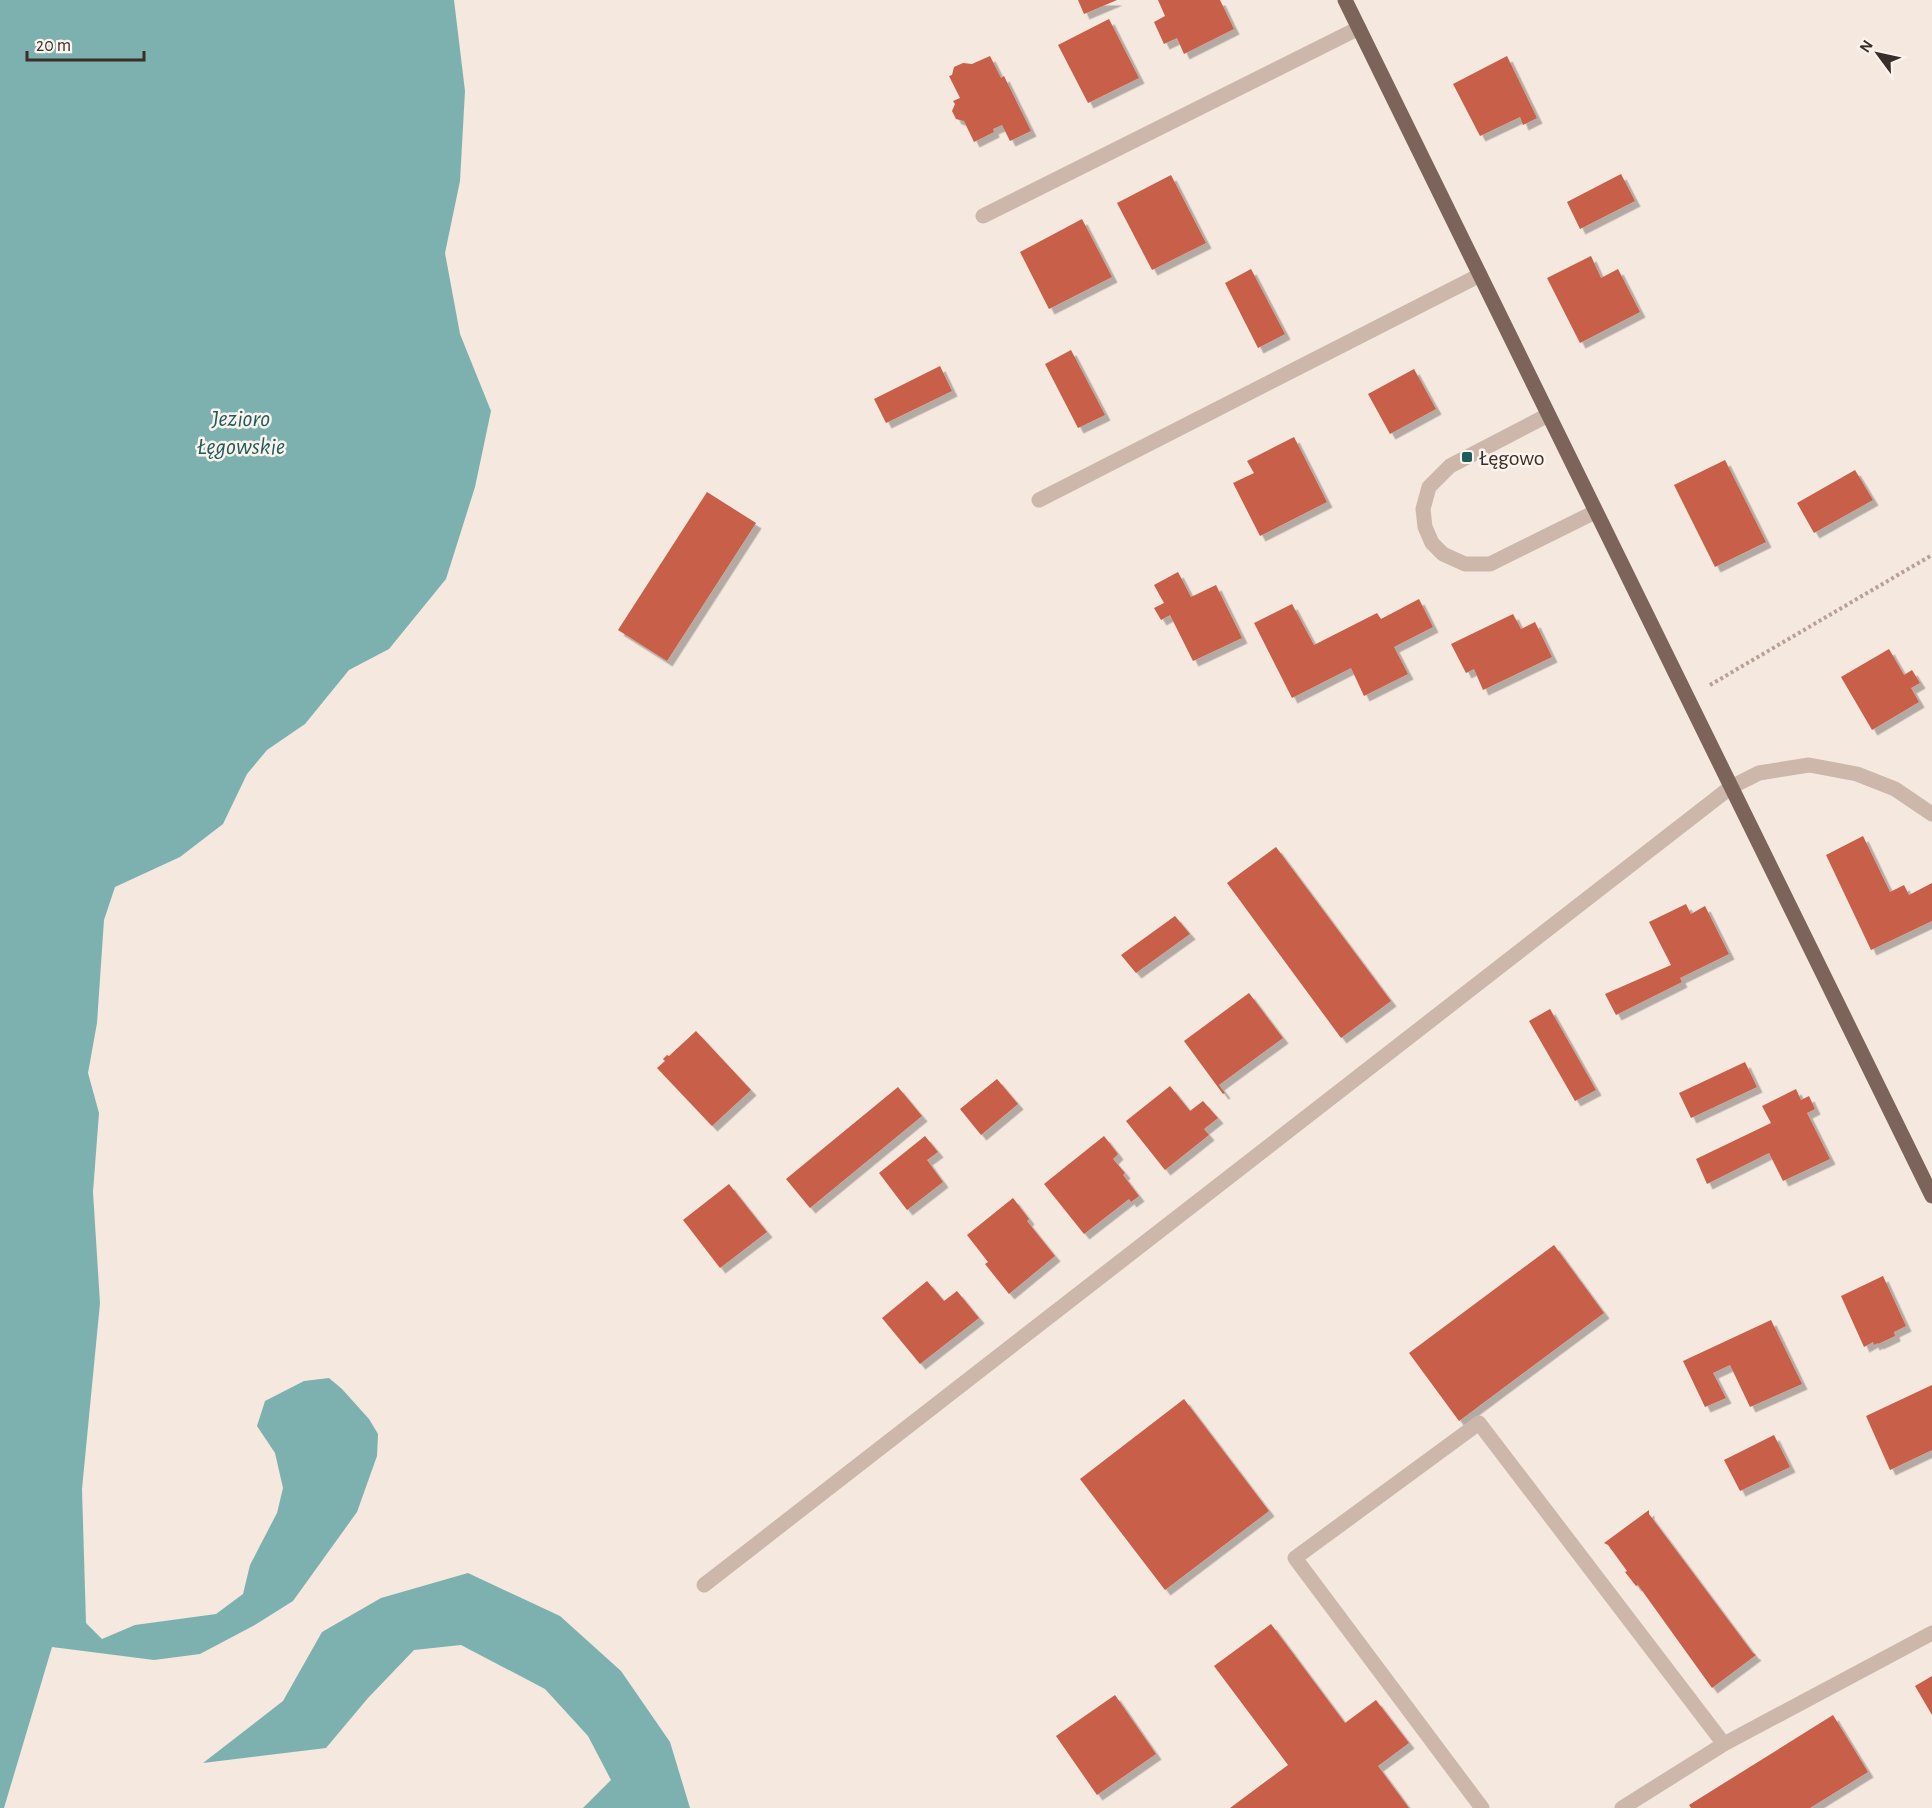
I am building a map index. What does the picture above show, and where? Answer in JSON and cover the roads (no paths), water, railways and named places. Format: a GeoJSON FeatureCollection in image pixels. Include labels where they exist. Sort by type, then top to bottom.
{"type":"FeatureCollection","features":[{"type":"Feature","properties":{"kind":"main road"},"geometry":{"type":"LineString","coordinates":[[1345,0],[1932,1196]]}},
{"type":"Feature","properties":{"kind":"street"},"geometry":{"type":"LineString","coordinates":[[983,216],[1359,28]]}},
{"type":"Feature","properties":{"kind":"street"},"geometry":{"type":"LineString","coordinates":[[1039,500],[1480,275]]}},
{"type":"Feature","properties":{"kind":"street"},"geometry":{"type":"LineString","coordinates":[[1548,415],[1450,466],[1429,487],[1423,509],[1425,527],[1432,543],[1443,554],[1465,564],[1490,564],[1595,512]]}},
{"type":"Feature","properties":{"kind":"street"},"geometry":{"type":"LineString","coordinates":[[704,1585],[1731,788],[1759,772],[1809,765],[1857,774],[1894,789],[1932,814]]}},
{"type":"Feature","properties":{"kind":"street"},"geometry":{"type":"LineString","coordinates":[[1482,1808],[1295,1558],[1479,1423],[1724,1744]]}},
{"type":"Feature","properties":{"kind":"street"},"geometry":{"type":"LineString","coordinates":[[1622,1808],[1724,1744],[1932,1633]]}},
{"type":"Feature","properties":{"kind":"water","name":"Jezioro Łęgowskie"},"geometry":{"type":"Polygon","coordinates":[[[0,0],[454,0],[465,91],[460,181],[445,253],[460,334],[491,411],[475,487],[446,579],[389,649],[349,670],[305,724],[267,750],[247,774],[223,824],[180,857],[115,887],[104,920],[97,1023],[88,1073],[99,1113],[93,1192],[100,1303],[82,1489],[86,1623],[102,1639],[135,1625],[216,1614],[243,1594],[250,1565],[277,1513],[283,1488],[275,1453],[257,1426],[265,1401],[304,1381],[329,1378],[369,1419],[378,1434],[377,1456],[357,1512],[293,1601],[253,1626],[200,1654],[154,1660],[52,1647],[4,1808],[0,1808],[0,0]]]}},
{"type":"Feature","properties":{"kind":"water"},"geometry":{"type":"Polygon","coordinates":[[[468,1573],[560,1616],[621,1671],[670,1742],[690,1808],[583,1808],[611,1780],[588,1736],[545,1689],[461,1645],[414,1650],[368,1698],[326,1748],[203,1763],[283,1701],[322,1632],[381,1598],[468,1573]]]}},
{"type":"Feature","properties":{"kind":"place","name":"Łęgowo"},"geometry":{"type":"Point","coordinates":[1467,457]}}]}
